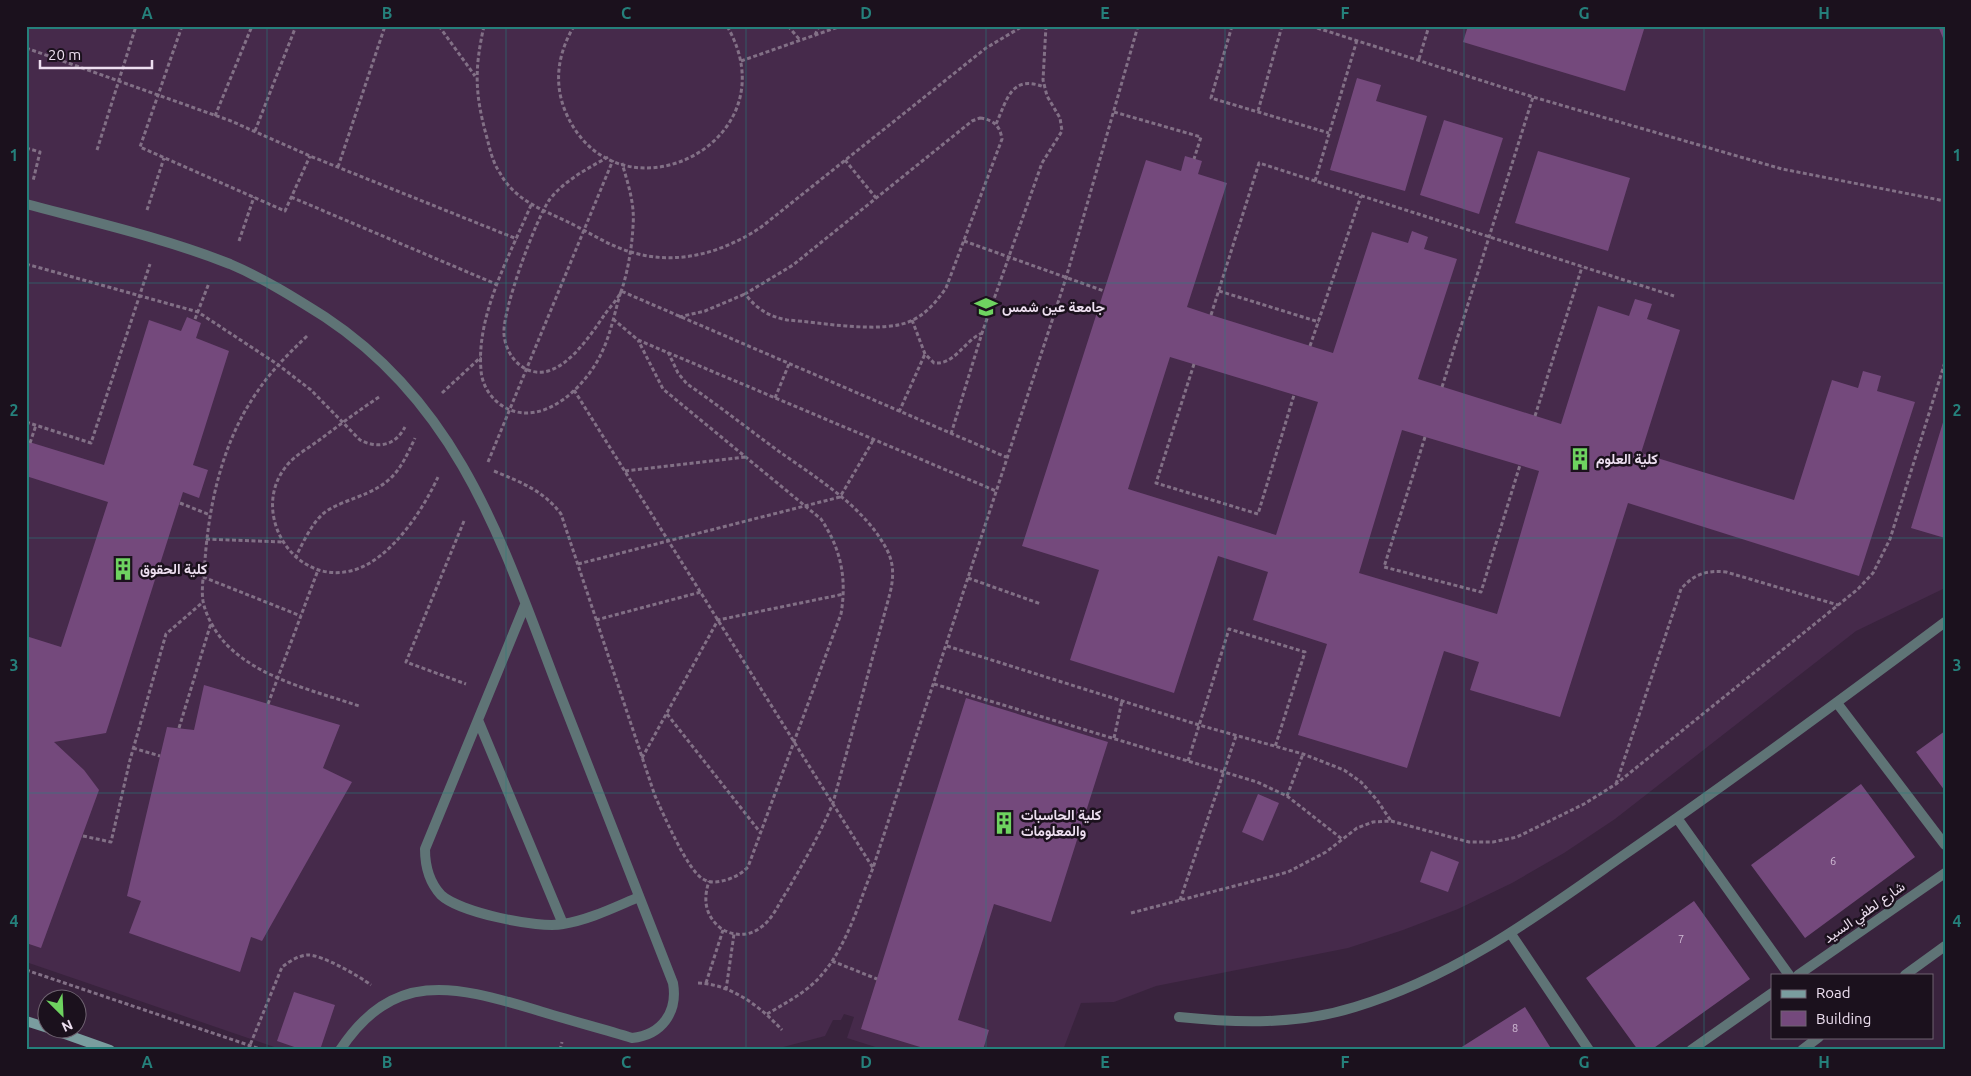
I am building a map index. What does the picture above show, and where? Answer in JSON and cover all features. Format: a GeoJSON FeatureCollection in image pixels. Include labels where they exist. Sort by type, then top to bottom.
{"type":"FeatureCollection","features":[{"type":"Feature","properties":{"kind":"street"},"geometry":{"type":"LineString","coordinates":[[27,204],[157,239],[230,264],[272,285],[326,318],[366,349],[418,402],[452,447],[497,530],[673,983],[674,1006],[667,1020],[657,1030],[645,1036],[632,1038],[478,992],[443,988],[410,994],[387,1002],[367,1016],[352,1032],[340,1050]]}},
{"type":"Feature","properties":{"kind":"street"},"geometry":{"type":"LineString","coordinates":[[525,605],[425,850],[428,875],[434,887],[453,904],[519,922],[548,926],[563,924],[639,897]]}},
{"type":"Feature","properties":{"kind":"street"},"geometry":{"type":"LineString","coordinates":[[1179,1017],[1222,1022],[1266,1022],[1310,1017],[1353,1008],[1395,994],[1435,977],[1511,934],[1678,818],[1945,622]]}},
{"type":"Feature","properties":{"kind":"street"},"geometry":{"type":"LineString","coordinates":[[1837,703],[1945,846]]}},
{"type":"Feature","properties":{"kind":"street"},"geometry":{"type":"LineString","coordinates":[[478,720],[563,924]]}},
{"type":"Feature","properties":{"kind":"street"},"geometry":{"type":"LineString","coordinates":[[1678,818],[1788,974]]}},
{"type":"Feature","properties":{"kind":"street","name":"شارع لطفي السيد"},"geometry":{"type":"LineString","coordinates":[[1799,974],[1945,873]]}},
{"type":"Feature","properties":{"kind":"street"},"geometry":{"type":"LineString","coordinates":[[1511,934],[1589,1050]]}},
{"type":"Feature","properties":{"kind":"street"},"geometry":{"type":"LineString","coordinates":[[1906,974],[1945,946]]}},
{"type":"Feature","properties":{"kind":"street"},"geometry":{"type":"LineString","coordinates":[[1691,1050],[1771,994]]}},
{"type":"Feature","properties":{"kind":"street"},"geometry":{"type":"LineString","coordinates":[[26,1021],[38,1025]]}},
{"type":"Feature","properties":{"kind":"street"},"geometry":{"type":"LineString","coordinates":[[76,1038],[106,1049]]}},
{"type":"Feature","properties":{"kind":"street"},"geometry":{"type":"LineString","coordinates":[[1802,1050],[1818,1038]]}},
{"type":"Feature","properties":{"kind":"path"},"geometry":{"type":"LineString","coordinates":[[96,150],[136,26]]}},
{"type":"Feature","properties":{"kind":"path"},"geometry":{"type":"LineString","coordinates":[[182,26],[140,147],[285,210],[310,156]]}},
{"type":"Feature","properties":{"kind":"path"},"geometry":{"type":"LineString","coordinates":[[215,116],[252,26]]}},
{"type":"Feature","properties":{"kind":"path"},"geometry":{"type":"LineString","coordinates":[[255,131],[296,26]]}},
{"type":"Feature","properties":{"kind":"path"},"geometry":{"type":"LineString","coordinates":[[338,167],[385,27],[378,26]]}},
{"type":"Feature","properties":{"kind":"path"},"geometry":{"type":"LineString","coordinates":[[438,26],[476,76]]}},
{"type":"Feature","properties":{"kind":"path"},"geometry":{"type":"LineString","coordinates":[[484,26],[476,76],[478,104],[493,159],[508,186],[531,205],[630,252],[666,259],[692,257],[716,251],[739,242],[760,228],[986,48],[1023,26]]}},
{"type":"Feature","properties":{"kind":"path"},"geometry":{"type":"LineString","coordinates":[[574,26],[566,40],[559,60],[558,82],[561,103],[570,122],[582,139],[613,160],[638,168],[667,166],[700,153],[717,140],[730,122],[738,103],[742,82],[741,61],[736,40],[727,26]]}},
{"type":"Feature","properties":{"kind":"path"},"geometry":{"type":"LineString","coordinates":[[788,26],[800,40]]}},
{"type":"Feature","properties":{"kind":"path"},"geometry":{"type":"LineString","coordinates":[[815,36],[819,26]]}},
{"type":"Feature","properties":{"kind":"path"},"geometry":{"type":"LineString","coordinates":[[741,61],[841,26]]}},
{"type":"Feature","properties":{"kind":"path"},"geometry":{"type":"LineString","coordinates":[[951,434],[982,333],[1042,163],[1062,131],[1060,118],[1044,88],[1042,72],[1046,26]]}},
{"type":"Feature","properties":{"kind":"path"},"geometry":{"type":"LineString","coordinates":[[767,1014],[800,995],[816,981],[832,962],[873,868],[1066,278],[1138,26]]}},
{"type":"Feature","properties":{"kind":"path"},"geometry":{"type":"LineString","coordinates":[[1232,26],[1211,98],[1329,133]]}},
{"type":"Feature","properties":{"kind":"path"},"geometry":{"type":"LineString","coordinates":[[1258,111],[1282,26]]}},
{"type":"Feature","properties":{"kind":"path"},"geometry":{"type":"LineString","coordinates":[[1311,26],[1533,97],[1782,169],[1945,201]]}},
{"type":"Feature","properties":{"kind":"path"},"geometry":{"type":"LineString","coordinates":[[1419,59],[1429,26]]}},
{"type":"Feature","properties":{"kind":"path"},"geometry":{"type":"LineString","coordinates":[[1315,181],[1357,40]]}},
{"type":"Feature","properties":{"kind":"path"},"geometry":{"type":"LineString","coordinates":[[26,48],[119,80],[255,131],[310,156],[517,239]]}},
{"type":"Feature","properties":{"kind":"path"},"geometry":{"type":"LineString","coordinates":[[996,124],[1012,90],[1018,85],[1034,83],[1044,88]]}},
{"type":"Feature","properties":{"kind":"path"},"geometry":{"type":"LineString","coordinates":[[1442,387],[1533,97]]}},
{"type":"Feature","properties":{"kind":"path"},"geometry":{"type":"LineString","coordinates":[[1114,112],[1201,137],[1194,159]]}},
{"type":"Feature","properties":{"kind":"path"},"geometry":{"type":"LineString","coordinates":[[678,318],[705,310],[745,294],[793,265],[972,121],[980,118],[989,119],[996,124],[1002,140],[946,288],[937,301],[912,320],[881,327],[786,320],[763,312],[745,294]]}},
{"type":"Feature","properties":{"kind":"path"},"geometry":{"type":"LineString","coordinates":[[26,148],[40,152],[27,204]]}},
{"type":"Feature","properties":{"kind":"path"},"geometry":{"type":"LineString","coordinates":[[608,157],[568,181],[543,210],[508,302],[504,332],[505,344],[510,354],[527,369],[538,373],[554,368],[581,349],[621,291]]}},
{"type":"Feature","properties":{"kind":"path"},"geometry":{"type":"LineString","coordinates":[[138,234],[164,158]]}},
{"type":"Feature","properties":{"kind":"path"},"geometry":{"type":"LineString","coordinates":[[613,160],[486,468],[534,488],[552,502],[567,527],[641,759],[672,832],[699,876],[709,881],[723,880],[743,872],[748,867],[841,614],[844,575],[840,555],[832,536],[821,518],[663,389],[638,340]]}},
{"type":"Feature","properties":{"kind":"path"},"geometry":{"type":"LineString","coordinates":[[845,160],[876,198]]}},
{"type":"Feature","properties":{"kind":"path"},"geometry":{"type":"LineString","coordinates":[[1211,315],[1259,163],[1674,296]]}},
{"type":"Feature","properties":{"kind":"path"},"geometry":{"type":"LineString","coordinates":[[531,205],[484,323],[481,358],[481,370],[487,389],[501,405],[510,410],[528,414],[540,412],[553,406],[574,390],[585,379],[602,352],[621,291],[634,225],[631,192],[622,164]]}},
{"type":"Feature","properties":{"kind":"path"},"geometry":{"type":"LineString","coordinates":[[1310,346],[1361,196]]}},
{"type":"Feature","properties":{"kind":"path"},"geometry":{"type":"LineString","coordinates":[[230,264],[254,197]]}},
{"type":"Feature","properties":{"kind":"path"},"geometry":{"type":"LineString","coordinates":[[291,197],[498,285]]}},
{"type":"Feature","properties":{"kind":"path"},"geometry":{"type":"LineString","coordinates":[[26,422],[91,444],[141,295],[157,239]]}},
{"type":"Feature","properties":{"kind":"path"},"geometry":{"type":"LineString","coordinates":[[964,241],[1104,291]]}},
{"type":"Feature","properties":{"kind":"path"},"geometry":{"type":"LineString","coordinates":[[194,320],[218,260]]}},
{"type":"Feature","properties":{"kind":"path"},"geometry":{"type":"LineString","coordinates":[[26,265],[198,312],[277,364],[311,390],[360,440],[369,444],[389,444],[404,430],[418,402]]}},
{"type":"Feature","properties":{"kind":"path"},"geometry":{"type":"LineString","coordinates":[[1535,416],[1582,267]]}},
{"type":"Feature","properties":{"kind":"path"},"geometry":{"type":"LineString","coordinates":[[621,291],[678,318],[1006,458]]}},
{"type":"Feature","properties":{"kind":"path"},"geometry":{"type":"LineString","coordinates":[[1219,291],[1319,322]]}},
{"type":"Feature","properties":{"kind":"path"},"geometry":{"type":"LineString","coordinates":[[326,318],[277,364],[252,400],[234,436],[220,475],[210,515],[203,577],[204,602],[211,623],[226,644],[243,659],[278,677],[359,706]]}},
{"type":"Feature","properties":{"kind":"path"},"geometry":{"type":"LineString","coordinates":[[613,319],[638,340],[996,491]]}},
{"type":"Feature","properties":{"kind":"path"},"geometry":{"type":"LineString","coordinates":[[912,320],[924,354],[934,363],[947,362],[971,339],[982,333]]}},
{"type":"Feature","properties":{"kind":"path"},"geometry":{"type":"LineString","coordinates":[[668,352],[678,373],[687,384],[840,497],[868,525],[888,553],[893,582],[833,803],[819,836],[770,918],[753,932],[734,934],[723,930],[709,916],[706,904],[709,881]]}},
{"type":"Feature","properties":{"kind":"path"},"geometry":{"type":"LineString","coordinates":[[899,412],[924,354]]}},
{"type":"Feature","properties":{"kind":"path"},"geometry":{"type":"LineString","coordinates":[[295,558],[317,520],[324,513],[332,507],[372,492],[388,482],[401,469],[427,413],[436,399],[481,358]]}},
{"type":"Feature","properties":{"kind":"path"},"geometry":{"type":"LineString","coordinates":[[1131,913],[1288,872],[1326,852],[1357,828],[1373,822],[1391,821],[1469,842],[1493,842],[1517,837],[1551,822],[1616,784],[1839,605],[1873,573],[1882,556],[1945,362]]}},
{"type":"Feature","properties":{"kind":"path"},"geometry":{"type":"LineString","coordinates":[[775,398],[789,364]]}},
{"type":"Feature","properties":{"kind":"path"},"geometry":{"type":"LineString","coordinates":[[1194,364],[1156,483],[1258,514],[1294,395]]}},
{"type":"Feature","properties":{"kind":"path"},"geometry":{"type":"LineString","coordinates":[[400,382],[288,464],[277,482],[272,502],[273,523],[282,542],[295,558],[318,570],[333,572],[353,570],[372,562],[388,548],[419,513],[452,447]]}},
{"type":"Feature","properties":{"kind":"path"},"geometry":{"type":"LineString","coordinates":[[574,390],[873,868]]}},
{"type":"Feature","properties":{"kind":"path"},"geometry":{"type":"LineString","coordinates":[[30,443],[36,425]]}},
{"type":"Feature","properties":{"kind":"path"},"geometry":{"type":"LineString","coordinates":[[1425,437],[1384,567],[1481,592],[1520,465]]}},
{"type":"Feature","properties":{"kind":"path"},"geometry":{"type":"LineString","coordinates":[[578,564],[840,497],[874,440]]}},
{"type":"Feature","properties":{"kind":"path"},"geometry":{"type":"LineString","coordinates":[[626,471],[746,457]]}},
{"type":"Feature","properties":{"kind":"path"},"geometry":{"type":"LineString","coordinates":[[476,490],[406,662],[490,692]]}},
{"type":"Feature","properties":{"kind":"path"},"geometry":{"type":"LineString","coordinates":[[180,503],[210,515]]}},
{"type":"Feature","properties":{"kind":"path"},"geometry":{"type":"LineString","coordinates":[[206,539],[282,542]]}},
{"type":"Feature","properties":{"kind":"path"},"geometry":{"type":"LineString","coordinates":[[268,704],[318,570]]}},
{"type":"Feature","properties":{"kind":"path"},"geometry":{"type":"LineString","coordinates":[[1616,784],[1681,589],[1690,580],[1700,573],[1713,570],[1726,572],[1839,605]]}},
{"type":"Feature","properties":{"kind":"path"},"geometry":{"type":"LineString","coordinates":[[203,577],[301,616]]}},
{"type":"Feature","properties":{"kind":"path"},"geometry":{"type":"LineString","coordinates":[[968,578],[1041,604]]}},
{"type":"Feature","properties":{"kind":"path"},"geometry":{"type":"LineString","coordinates":[[596,620],[701,592]]}},
{"type":"Feature","properties":{"kind":"path"},"geometry":{"type":"LineString","coordinates":[[641,759],[718,620],[844,594]]}},
{"type":"Feature","properties":{"kind":"path"},"geometry":{"type":"LineString","coordinates":[[82,836],[110,842],[133,748],[166,634],[204,602]]}},
{"type":"Feature","properties":{"kind":"path"},"geometry":{"type":"LineString","coordinates":[[179,728],[211,623]]}},
{"type":"Feature","properties":{"kind":"path"},"geometry":{"type":"LineString","coordinates":[[1188,760],[1229,629],[1304,652],[1275,747]]}},
{"type":"Feature","properties":{"kind":"path"},"geometry":{"type":"LineString","coordinates":[[947,646],[1199,725],[1303,754],[1344,770],[1360,782],[1377,800],[1391,821]]}},
{"type":"Feature","properties":{"kind":"path"},"geometry":{"type":"LineString","coordinates":[[934,684],[1257,782],[1287,796],[1342,839]]}},
{"type":"Feature","properties":{"kind":"path"},"geometry":{"type":"LineString","coordinates":[[1114,738],[1122,701]]}},
{"type":"Feature","properties":{"kind":"path"},"geometry":{"type":"LineString","coordinates":[[667,714],[760,832]]}},
{"type":"Feature","properties":{"kind":"path"},"geometry":{"type":"LineString","coordinates":[[1180,900],[1236,736]]}},
{"type":"Feature","properties":{"kind":"path"},"geometry":{"type":"LineString","coordinates":[[133,748],[160,756]]}},
{"type":"Feature","properties":{"kind":"path"},"geometry":{"type":"LineString","coordinates":[[1287,796],[1303,754]]}},
{"type":"Feature","properties":{"kind":"path"},"geometry":{"type":"LineString","coordinates":[[706,983],[723,930]]}},
{"type":"Feature","properties":{"kind":"path"},"geometry":{"type":"LineString","coordinates":[[726,990],[734,934]]}},
{"type":"Feature","properties":{"kind":"path"},"geometry":{"type":"LineString","coordinates":[[248,1050],[282,967],[294,959],[308,955],[323,959],[370,984],[387,1002]]}},
{"type":"Feature","properties":{"kind":"path"},"geometry":{"type":"LineString","coordinates":[[832,962],[877,979]]}},
{"type":"Feature","properties":{"kind":"path"},"geometry":{"type":"LineString","coordinates":[[26,970],[262,1050]]}},
{"type":"Feature","properties":{"kind":"path"},"geometry":{"type":"LineString","coordinates":[[673,983],[706,983],[741,996],[767,1014],[782,1030]]}},
{"type":"Feature","properties":{"kind":"shaded area","name":"جامعة عين شمس"},"geometry":{"type":"Polygon","coordinates":[[[26,26],[1945,26],[1945,588],[1856,631],[1615,819],[1564,853],[1512,883],[1458,909],[1348,948],[1156,986],[1114,1002],[1081,1003],[1063,1050],[885,1050],[847,1038],[854,1017],[844,1014],[841,1020],[833,1020],[825,1036],[772,1050],[283,1050],[26,962],[26,26]]]}},
{"type":"Feature","properties":{"kind":"building"},"geometry":{"type":"Polygon","coordinates":[[[1468,26],[1645,26],[1625,91],[1463,42],[1468,26]]]}},
{"type":"Feature","properties":{"kind":"building"},"geometry":{"type":"Polygon","coordinates":[[[1938,26],[1945,26],[1945,43],[1938,26]]]}},
{"type":"Feature","properties":{"kind":"building"},"geometry":{"type":"Polygon","coordinates":[[[1357,78],[1381,85],[1376,101],[1427,116],[1405,191],[1330,170],[1357,78]]]}},
{"type":"Feature","properties":{"kind":"building"},"geometry":{"type":"Polygon","coordinates":[[[1444,120],[1503,138],[1479,214],[1420,195],[1444,120]]]}},
{"type":"Feature","properties":{"kind":"building"},"geometry":{"type":"Polygon","coordinates":[[[1538,151],[1630,178],[1608,251],[1515,223],[1538,151]]]}},
{"type":"Feature","properties":{"kind":"building","name":"كلية العلوم"},"geometry":{"type":"Polygon","coordinates":[[[1185,156],[1202,161],[1198,174],[1227,183],[1187,307],[1333,353],[1372,232],[1408,243],[1412,231],[1428,237],[1424,249],[1457,259],[1418,379],[1561,424],[1598,306],[1629,316],[1635,299],[1652,304],[1647,319],[1680,330],[1641,453],[1794,500],[1832,380],[1858,388],[1863,371],[1881,376],[1877,391],[1915,402],[1859,576],[1628,503],[1560,717],[1470,690],[1479,662],[1444,651],[1407,768],[1298,735],[1327,644],[1253,620],[1268,572],[1218,556],[1174,693],[1070,660],[1099,570],[1022,546],[1146,160],[1181,171],[1185,156]],[[1170,357],[1128,489],[1276,535],[1318,402],[1170,357]],[[1402,430],[1359,573],[1497,614],[1539,471],[1402,430]]]}},
{"type":"Feature","properties":{"kind":"building","name":"كلية الحقوق"},"geometry":{"type":"Polygon","coordinates":[[[187,317],[201,323],[196,338],[229,351],[193,465],[208,470],[199,498],[183,492],[106,733],[54,742],[84,770],[99,790],[41,948],[26,943],[26,636],[61,647],[108,502],[26,476],[26,441],[104,465],[149,320],[181,331],[187,317]]]}},
{"type":"Feature","properties":{"kind":"building"},"geometry":{"type":"Polygon","coordinates":[[[1945,419],[1945,538],[1911,528],[1945,419]]]}},
{"type":"Feature","properties":{"kind":"building"},"geometry":{"type":"Polygon","coordinates":[[[204,685],[340,725],[323,768],[352,782],[262,941],[251,937],[240,972],[129,933],[141,901],[127,896],[167,727],[194,730],[204,685]]]}},
{"type":"Feature","properties":{"kind":"building","name":"كلية الحاسبات والمعلومات"},"geometry":{"type":"Polygon","coordinates":[[[966,698],[1108,742],[1051,922],[994,904],[958,1020],[989,1030],[983,1050],[930,1050],[861,1029],[966,698]]]}},
{"type":"Feature","properties":{"kind":"building"},"geometry":{"type":"Polygon","coordinates":[[[1945,731],[1945,791],[1916,752],[1945,731]]]}},
{"type":"Feature","properties":{"kind":"building"},"geometry":{"type":"Polygon","coordinates":[[[1861,784],[1915,857],[1805,938],[1751,865],[1861,784]]]}},
{"type":"Feature","properties":{"kind":"building"},"geometry":{"type":"Polygon","coordinates":[[[1258,794],[1279,803],[1263,841],[1242,832],[1258,794]]]}},
{"type":"Feature","properties":{"kind":"building"},"geometry":{"type":"Polygon","coordinates":[[[1431,851],[1459,862],[1448,892],[1420,882],[1431,851]]]}},
{"type":"Feature","properties":{"kind":"building"},"geometry":{"type":"Polygon","coordinates":[[[1694,901],[1750,979],[1651,1050],[1638,1050],[1586,978],[1694,901]]]}},
{"type":"Feature","properties":{"kind":"building"},"geometry":{"type":"Polygon","coordinates":[[[294,992],[335,1005],[320,1050],[303,1050],[277,1041],[294,992]]]}},
{"type":"Feature","properties":{"kind":"building"},"geometry":{"type":"Polygon","coordinates":[[[1525,1007],[1552,1050],[1457,1050],[1525,1007]]]}},
{"type":"Feature","properties":{"kind":"place","name":"جامعة عين شمس"},"geometry":{"type":"Point","coordinates":[986,307]}},
{"type":"Feature","properties":{"kind":"place","name":"كلية العلوم"},"geometry":{"type":"Point","coordinates":[1580,459]}},
{"type":"Feature","properties":{"kind":"place","name":"كلية الحقوق"},"geometry":{"type":"Point","coordinates":[123,569]}},
{"type":"Feature","properties":{"kind":"place","name":"كلية الحاسبات والمعلومات"},"geometry":{"type":"Point","coordinates":[1004,823]}}]}
